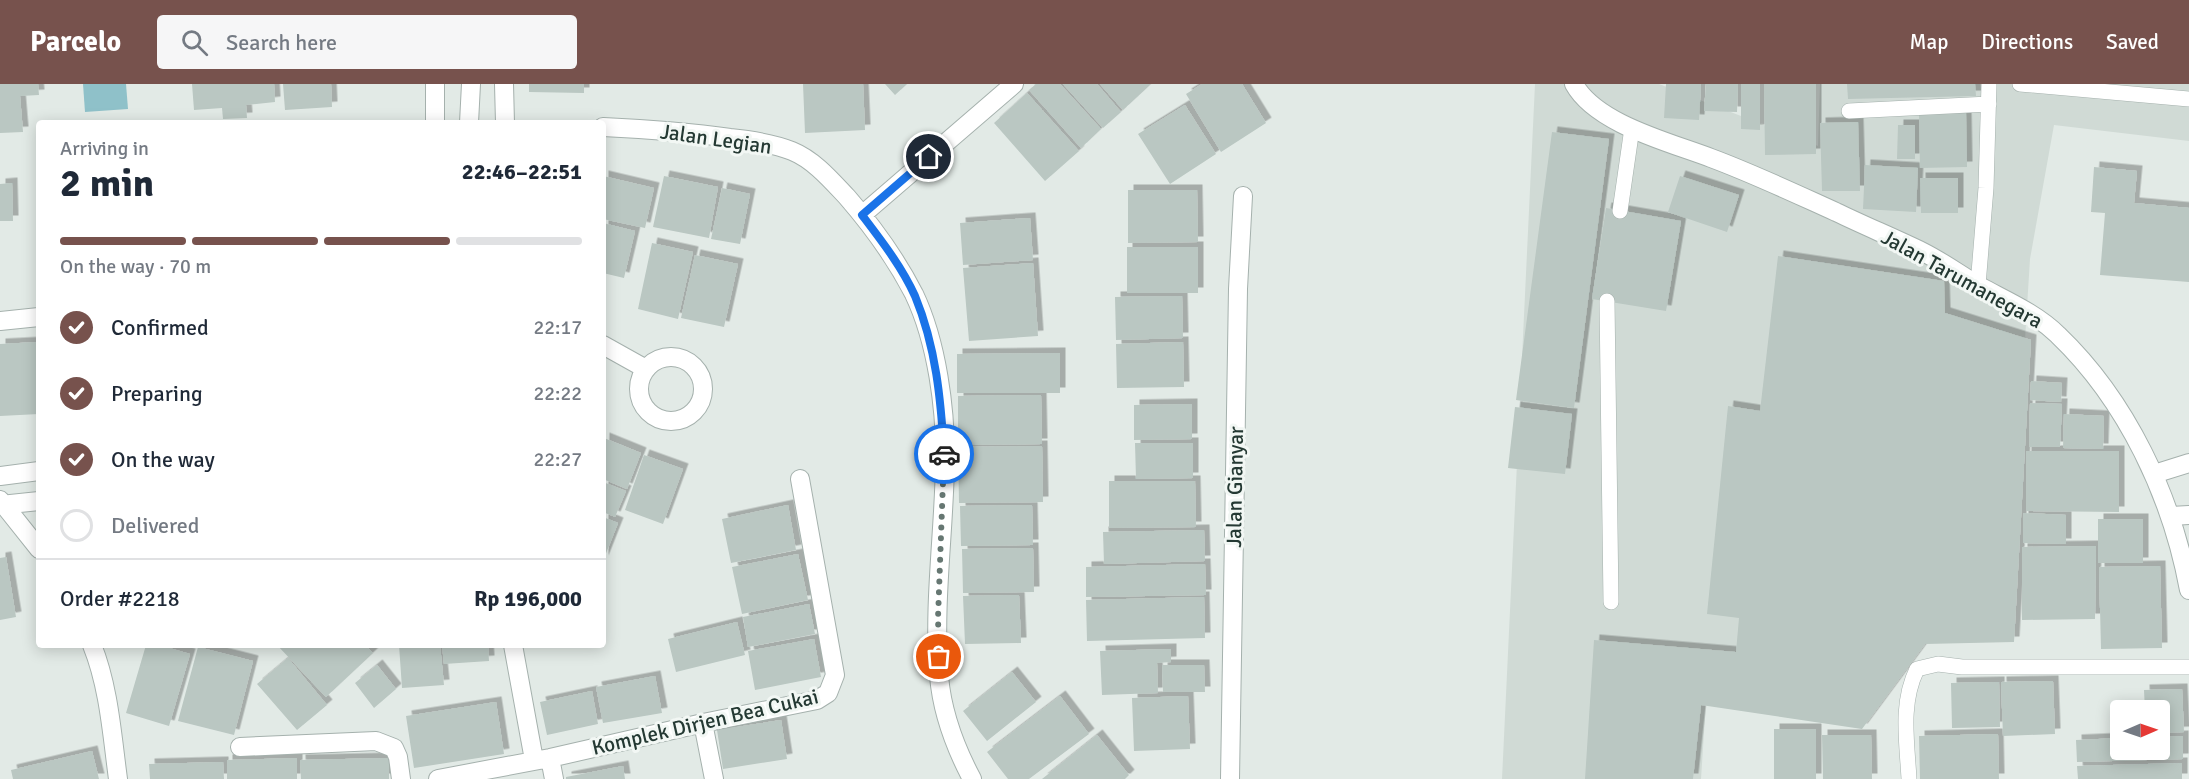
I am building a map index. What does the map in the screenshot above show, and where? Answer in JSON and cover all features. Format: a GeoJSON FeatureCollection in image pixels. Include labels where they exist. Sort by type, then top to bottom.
{"type":"FeatureCollection","features":[{"type":"Feature","properties":{"kind":"street"},"geometry":{"type":"LineString","coordinates":[[435,84],[435,120]]}},
{"type":"Feature","properties":{"kind":"street"},"geometry":{"type":"LineString","coordinates":[[469,120],[471,84]]}},
{"type":"Feature","properties":{"kind":"street"},"geometry":{"type":"LineString","coordinates":[[504,84],[506,120]]}},
{"type":"Feature","properties":{"kind":"street"},"geometry":{"type":"LineString","coordinates":[[862,215],[1014,84]]}},
{"type":"Feature","properties":{"kind":"street","name":"Jalan Tarumanegara"},"geometry":{"type":"LineString","coordinates":[[1574,84],[1586,101],[1612,119],[1746,171],[1924,253],[2027,312],[2056,333],[2076,353],[2109,396],[2180,515],[2183,557],[2189,590]]}},
{"type":"Feature","properties":{"kind":"street","name":"Jalan Legian"},"geometry":{"type":"LineString","coordinates":[[606,127],[700,134],[791,150],[826,175],[862,215],[890,252],[914,295],[930,336],[940,397],[945,460],[938,618],[939,677],[945,711],[957,752],[972,779]]}},
{"type":"Feature","properties":{"kind":"street","name":"Jalan Gianyar"},"geometry":{"type":"LineString","coordinates":[[1230,779],[1238,289],[1243,196]]}},
{"type":"Feature","properties":{"kind":"street"},"geometry":{"type":"LineString","coordinates":[[0,321],[36,317]]}},
{"type":"Feature","properties":{"kind":"street"},"geometry":{"type":"LineString","coordinates":[[606,347],[646,369]]}},
{"type":"Feature","properties":{"kind":"street"},"geometry":{"type":"LineString","coordinates":[[2154,474],[2189,463]]}},
{"type":"Feature","properties":{"kind":"street"},"geometry":{"type":"LineString","coordinates":[[0,476],[36,471]]}},
{"type":"Feature","properties":{"kind":"street","name":"Komplek Dirjen Bea Cukai"},"geometry":{"type":"LineString","coordinates":[[438,779],[817,700],[828,693],[835,675],[800,479]]}},
{"type":"Feature","properties":{"kind":"street"},"geometry":{"type":"LineString","coordinates":[[1,503],[36,501]]}},
{"type":"Feature","properties":{"kind":"street"},"geometry":{"type":"LineString","coordinates":[[1,503],[36,545]]}},
{"type":"Feature","properties":{"kind":"street"},"geometry":{"type":"LineString","coordinates":[[93,648],[108,706],[118,779]]}},
{"type":"Feature","properties":{"kind":"street"},"geometry":{"type":"LineString","coordinates":[[514,648],[542,759],[554,779]]}},
{"type":"Feature","properties":{"kind":"street"},"geometry":{"type":"LineString","coordinates":[[703,723],[714,779]]}},
{"type":"Feature","properties":{"kind":"street"},"geometry":{"type":"LineString","coordinates":[[240,747],[376,741],[394,748],[401,779]]}},
{"type":"Feature","properties":{"kind":"lane"},"geometry":{"type":"LineString","coordinates":[[1978,285],[1986,188],[1989,84]]}},
{"type":"Feature","properties":{"kind":"lane"},"geometry":{"type":"LineString","coordinates":[[2020,84],[2189,99]]}},
{"type":"Feature","properties":{"kind":"lane"},"geometry":{"type":"LineString","coordinates":[[1849,111],[1989,104]]}},
{"type":"Feature","properties":{"kind":"lane"},"geometry":{"type":"LineString","coordinates":[[1620,211],[1632,128]]}},
{"type":"Feature","properties":{"kind":"lane"},"geometry":{"type":"LineString","coordinates":[[1607,301],[1611,602]]}},
{"type":"Feature","properties":{"kind":"lane"},"geometry":{"type":"LineString","coordinates":[[1909,779],[1906,703],[1917,669],[1938,664],[1962,667],[2189,667]]}},
{"type":"Feature","properties":{"kind":"shaded area"},"geometry":{"type":"Polygon","coordinates":[[[1535,84],[1659,84],[1818,146],[1820,84],[2189,84],[2189,141],[2054,125],[2030,259],[2007,628],[1933,622],[1706,702],[1701,779],[1502,779],[1535,84]]]}},
{"type":"Feature","properties":{"kind":"water"},"geometry":{"type":"Polygon","coordinates":[[[83,84],[126,84],[128,109],[85,112],[83,84]]]}},
{"type":"Feature","properties":{"kind":"building"},"geometry":{"type":"Polygon","coordinates":[[[0,84],[38,84],[39,95],[20,96],[23,132],[0,133],[0,84]]]}},
{"type":"Feature","properties":{"kind":"building"},"geometry":{"type":"Polygon","coordinates":[[[192,84],[274,84],[275,102],[246,105],[247,118],[223,119],[222,108],[194,110],[192,84]]]}},
{"type":"Feature","properties":{"kind":"building"},"geometry":{"type":"Polygon","coordinates":[[[283,84],[331,84],[332,107],[285,110],[283,84]]]}},
{"type":"Feature","properties":{"kind":"building"},"geometry":{"type":"Polygon","coordinates":[[[529,84],[584,84],[584,93],[529,92],[529,84]]]}},
{"type":"Feature","properties":{"kind":"building"},"geometry":{"type":"Polygon","coordinates":[[[803,84],[863,84],[865,130],[805,133],[803,84]]]}},
{"type":"Feature","properties":{"kind":"building"},"geometry":{"type":"Polygon","coordinates":[[[885,84],[907,84],[895,95],[885,84]]]}},
{"type":"Feature","properties":{"kind":"building"},"geometry":{"type":"Polygon","coordinates":[[[1036,84],[1060,84],[1101,129],[1081,148],[1029,90],[1036,84]]]}},
{"type":"Feature","properties":{"kind":"building"},"geometry":{"type":"Polygon","coordinates":[[[1063,84],[1097,84],[1121,112],[1103,128],[1063,84]]]}},
{"type":"Feature","properties":{"kind":"building"},"geometry":{"type":"Polygon","coordinates":[[[1100,84],[1151,84],[1123,110],[1100,84]]]}},
{"type":"Feature","properties":{"kind":"building"},"geometry":{"type":"Polygon","coordinates":[[[1202,84],[1242,84],[1266,123],[1221,152],[1186,94],[1202,84]]]}},
{"type":"Feature","properties":{"kind":"building"},"geometry":{"type":"Polygon","coordinates":[[[1666,84],[1701,84],[1699,120],[1664,118],[1666,84]]]}},
{"type":"Feature","properties":{"kind":"building"},"geometry":{"type":"Polygon","coordinates":[[[1706,84],[1738,84],[1737,112],[1704,111],[1706,84]]]}},
{"type":"Feature","properties":{"kind":"building"},"geometry":{"type":"Polygon","coordinates":[[[1741,84],[1760,84],[1760,130],[1741,129],[1741,84]]]}},
{"type":"Feature","properties":{"kind":"building"},"geometry":{"type":"Polygon","coordinates":[[[1764,84],[1816,84],[1816,154],[1765,155],[1764,84]]]}},
{"type":"Feature","properties":{"kind":"building"},"geometry":{"type":"Polygon","coordinates":[[[1847,84],[1975,84],[1976,96],[1848,99],[1847,84]]]}},
{"type":"Feature","properties":{"kind":"building"},"geometry":{"type":"Polygon","coordinates":[[[1027,93],[1079,151],[1045,181],[994,123],[1027,93]]]}},
{"type":"Feature","properties":{"kind":"building"},"geometry":{"type":"Polygon","coordinates":[[[1185,105],[1216,154],[1170,184],[1138,134],[1185,105]]]}},
{"type":"Feature","properties":{"kind":"building"},"geometry":{"type":"Polygon","coordinates":[[[1966,113],[1967,167],[1920,168],[1919,114],[1966,113]]]}},
{"type":"Feature","properties":{"kind":"building"},"geometry":{"type":"Polygon","coordinates":[[[1858,122],[1860,191],[1822,191],[1820,123],[1858,122]]]}},
{"type":"Feature","properties":{"kind":"building"},"geometry":{"type":"Polygon","coordinates":[[[1898,125],[1915,125],[1915,159],[1897,159],[1898,125]]]}},
{"type":"Feature","properties":{"kind":"building"},"geometry":{"type":"Polygon","coordinates":[[[1552,132],[1609,139],[1574,408],[1516,400],[1552,132]]]}},
{"type":"Feature","properties":{"kind":"building"},"geometry":{"type":"Polygon","coordinates":[[[1865,165],[1918,168],[1916,212],[1863,209],[1865,165]]]}},
{"type":"Feature","properties":{"kind":"building"},"geometry":{"type":"Polygon","coordinates":[[[2094,167],[2137,171],[2134,203],[2189,208],[2189,282],[2100,275],[2105,213],[2091,212],[2094,167]]]}},
{"type":"Feature","properties":{"kind":"building"},"geometry":{"type":"Polygon","coordinates":[[[664,176],[718,187],[709,238],[653,227],[664,176]]]}},
{"type":"Feature","properties":{"kind":"building"},"geometry":{"type":"Polygon","coordinates":[[[1680,176],[1739,195],[1727,232],[1668,212],[1680,176]]]}},
{"type":"Feature","properties":{"kind":"building"},"geometry":{"type":"Polygon","coordinates":[[[606,177],[654,188],[645,228],[606,220],[606,177]]]}},
{"type":"Feature","properties":{"kind":"building"},"geometry":{"type":"Polygon","coordinates":[[[1920,178],[1958,178],[1958,213],[1921,213],[1920,178]]]}},
{"type":"Feature","properties":{"kind":"building"},"geometry":{"type":"Polygon","coordinates":[[[12,183],[13,221],[0,221],[0,184],[12,183]]]}},
{"type":"Feature","properties":{"kind":"building"},"geometry":{"type":"Polygon","coordinates":[[[722,188],[750,194],[740,244],[711,239],[722,188]]]}},
{"type":"Feature","properties":{"kind":"building"},"geometry":{"type":"Polygon","coordinates":[[[1128,190],[1197,190],[1198,242],[1128,243],[1128,190]]]}},
{"type":"Feature","properties":{"kind":"building"},"geometry":{"type":"Polygon","coordinates":[[[1606,208],[1681,221],[1666,311],[1592,299],[1606,208]]]}},
{"type":"Feature","properties":{"kind":"building"},"geometry":{"type":"Polygon","coordinates":[[[1030,218],[1033,260],[963,265],[960,223],[1030,218]]]}},
{"type":"Feature","properties":{"kind":"building"},"geometry":{"type":"Polygon","coordinates":[[[606,224],[635,231],[624,278],[606,274],[606,224]]]}},
{"type":"Feature","properties":{"kind":"building"},"geometry":{"type":"Polygon","coordinates":[[[652,243],[693,252],[678,319],[638,309],[652,243]]]}},
{"type":"Feature","properties":{"kind":"building"},"geometry":{"type":"Polygon","coordinates":[[[1127,247],[1198,247],[1198,293],[1127,293],[1127,247]]]}},
{"type":"Feature","properties":{"kind":"building"},"geometry":{"type":"Polygon","coordinates":[[[695,255],[738,264],[724,327],[681,318],[695,255]]]}},
{"type":"Feature","properties":{"kind":"building"},"geometry":{"type":"Polygon","coordinates":[[[1778,256],[1944,281],[1945,313],[2031,340],[2014,642],[1925,644],[1862,729],[1701,705],[1693,779],[1585,779],[1594,640],[1736,652],[1739,618],[1707,614],[1728,406],[1760,411],[1778,256]]]}},
{"type":"Feature","properties":{"kind":"building"},"geometry":{"type":"Polygon","coordinates":[[[1033,263],[1038,336],[969,341],[963,268],[1033,263]]]}},
{"type":"Feature","properties":{"kind":"building"},"geometry":{"type":"Polygon","coordinates":[[[1182,296],[1183,338],[1116,340],[1115,297],[1182,296]]]}},
{"type":"Feature","properties":{"kind":"building"},"geometry":{"type":"Polygon","coordinates":[[[36,342],[36,414],[0,416],[0,344],[36,342]]]}},
{"type":"Feature","properties":{"kind":"building"},"geometry":{"type":"Polygon","coordinates":[[[1183,342],[1184,387],[1117,388],[1116,344],[1183,342]]]}},
{"type":"Feature","properties":{"kind":"building"},"geometry":{"type":"Polygon","coordinates":[[[1060,353],[1060,393],[957,393],[957,354],[1060,353]]]}},
{"type":"Feature","properties":{"kind":"building"},"geometry":{"type":"Polygon","coordinates":[[[2031,381],[2062,383],[2061,402],[2030,400],[2031,381]]]}},
{"type":"Feature","properties":{"kind":"building"},"geometry":{"type":"Polygon","coordinates":[[[1041,395],[1042,444],[958,445],[958,396],[1041,395]]]}},
{"type":"Feature","properties":{"kind":"building"},"geometry":{"type":"Polygon","coordinates":[[[2030,403],[2062,404],[2060,447],[2029,447],[2030,403]]]}},
{"type":"Feature","properties":{"kind":"building"},"geometry":{"type":"Polygon","coordinates":[[[1192,404],[1192,439],[1134,440],[1134,405],[1192,404]]]}},
{"type":"Feature","properties":{"kind":"building"},"geometry":{"type":"Polygon","coordinates":[[[1515,407],[1572,414],[1565,474],[1508,468],[1515,407]]]}},
{"type":"Feature","properties":{"kind":"building"},"geometry":{"type":"Polygon","coordinates":[[[2064,414],[2104,416],[2103,449],[2063,448],[2064,414]]]}},
{"type":"Feature","properties":{"kind":"building"},"geometry":{"type":"Polygon","coordinates":[[[606,439],[641,453],[627,489],[606,480],[606,439]]]}},
{"type":"Feature","properties":{"kind":"building"},"geometry":{"type":"Polygon","coordinates":[[[1135,443],[1193,443],[1193,478],[1136,479],[1135,443]]]}},
{"type":"Feature","properties":{"kind":"building"},"geometry":{"type":"Polygon","coordinates":[[[1042,446],[1043,502],[959,503],[958,447],[1042,446]]]}},
{"type":"Feature","properties":{"kind":"building"},"geometry":{"type":"Polygon","coordinates":[[[2026,451],[2119,451],[2119,512],[2026,511],[2026,451]]]}},
{"type":"Feature","properties":{"kind":"building"},"geometry":{"type":"Polygon","coordinates":[[[644,455],[683,469],[663,524],[625,510],[644,455]]]}},
{"type":"Feature","properties":{"kind":"building"},"geometry":{"type":"Polygon","coordinates":[[[1109,481],[1195,481],[1196,527],[1109,528],[1109,481]]]}},
{"type":"Feature","properties":{"kind":"building"},"geometry":{"type":"Polygon","coordinates":[[[606,483],[626,491],[615,517],[606,513],[606,483]]]}},
{"type":"Feature","properties":{"kind":"building"},"geometry":{"type":"Polygon","coordinates":[[[788,505],[796,550],[731,563],[722,519],[788,505]]]}},
{"type":"Feature","properties":{"kind":"building"},"geometry":{"type":"Polygon","coordinates":[[[1032,505],[1033,545],[961,546],[960,506],[1032,505]]]}},
{"type":"Feature","properties":{"kind":"building"},"geometry":{"type":"Polygon","coordinates":[[[2023,513],[2066,515],[2066,544],[2023,543],[2023,513]]]}},
{"type":"Feature","properties":{"kind":"building"},"geometry":{"type":"Polygon","coordinates":[[[606,518],[618,523],[606,553],[606,518]]]}},
{"type":"Feature","properties":{"kind":"building"},"geometry":{"type":"Polygon","coordinates":[[[2098,519],[2143,519],[2143,563],[2098,563],[2098,519]]]}},
{"type":"Feature","properties":{"kind":"building"},"geometry":{"type":"Polygon","coordinates":[[[1204,530],[1205,561],[1104,564],[1103,532],[1204,530]]]}},
{"type":"Feature","properties":{"kind":"building"},"geometry":{"type":"Polygon","coordinates":[[[2096,546],[2095,619],[2022,620],[2022,547],[2096,546]]]}},
{"type":"Feature","properties":{"kind":"building"},"geometry":{"type":"Polygon","coordinates":[[[1033,548],[1034,592],[963,593],[962,549],[1033,548]]]}},
{"type":"Feature","properties":{"kind":"building"},"geometry":{"type":"Polygon","coordinates":[[[798,554],[808,600],[742,614],[732,567],[798,554]]]}},
{"type":"Feature","properties":{"kind":"building"},"geometry":{"type":"Polygon","coordinates":[[[6,557],[16,617],[0,620],[0,558],[6,557]]]}},
{"type":"Feature","properties":{"kind":"building"},"geometry":{"type":"Polygon","coordinates":[[[1205,564],[1206,595],[1086,597],[1086,567],[1205,564]]]}},
{"type":"Feature","properties":{"kind":"building"},"geometry":{"type":"Polygon","coordinates":[[[2160,566],[2162,648],[2101,649],[2099,567],[2160,566]]]}},
{"type":"Feature","properties":{"kind":"building"},"geometry":{"type":"Polygon","coordinates":[[[1019,595],[1021,643],[965,644],[963,596],[1019,595]]]}},
{"type":"Feature","properties":{"kind":"building"},"geometry":{"type":"Polygon","coordinates":[[[1204,597],[1205,638],[1087,641],[1086,600],[1204,597]]]}},
{"type":"Feature","properties":{"kind":"building"},"geometry":{"type":"Polygon","coordinates":[[[809,604],[815,634],[748,647],[743,617],[809,604]]]}},
{"type":"Feature","properties":{"kind":"building"},"geometry":{"type":"Polygon","coordinates":[[[737,622],[745,655],[676,672],[668,639],[737,622]]]}},
{"type":"Feature","properties":{"kind":"building"},"geometry":{"type":"Polygon","coordinates":[[[814,639],[821,677],[755,690],[748,651],[814,639]]]}},
{"type":"Feature","properties":{"kind":"building"},"geometry":{"type":"Polygon","coordinates":[[[145,648],[169,648],[190,654],[169,726],[126,713],[145,648]]]}},
{"type":"Feature","properties":{"kind":"building"},"geometry":{"type":"Polygon","coordinates":[[[198,648],[253,661],[234,735],[178,721],[198,648]]]}},
{"type":"Feature","properties":{"kind":"building"},"geometry":{"type":"Polygon","coordinates":[[[280,648],[368,648],[373,653],[326,697],[280,648]]]}},
{"type":"Feature","properties":{"kind":"building"},"geometry":{"type":"Polygon","coordinates":[[[399,648],[440,648],[444,685],[402,688],[399,648]]]}},
{"type":"Feature","properties":{"kind":"building"},"geometry":{"type":"Polygon","coordinates":[[[442,648],[488,648],[489,661],[444,664],[442,648]]]}},
{"type":"Feature","properties":{"kind":"building"},"geometry":{"type":"Polygon","coordinates":[[[1171,649],[1171,662],[1157,663],[1158,693],[1102,695],[1100,651],[1171,649]]]}},
{"type":"Feature","properties":{"kind":"building"},"geometry":{"type":"Polygon","coordinates":[[[288,658],[327,705],[297,730],[257,684],[288,658]]]}},
{"type":"Feature","properties":{"kind":"building"},"geometry":{"type":"Polygon","coordinates":[[[377,665],[396,689],[374,708],[355,683],[377,665]]]}},
{"type":"Feature","properties":{"kind":"building"},"geometry":{"type":"Polygon","coordinates":[[[1162,665],[1204,665],[1205,692],[1163,692],[1162,665]]]}},
{"type":"Feature","properties":{"kind":"building"},"geometry":{"type":"Polygon","coordinates":[[[1012,672],[1036,702],[987,741],[963,711],[1012,672]]]}},
{"type":"Feature","properties":{"kind":"building"},"geometry":{"type":"Polygon","coordinates":[[[655,676],[662,713],[603,723],[596,687],[655,676]]]}},
{"type":"Feature","properties":{"kind":"building"},"geometry":{"type":"Polygon","coordinates":[[[2053,681],[2055,734],[2003,736],[2001,682],[2053,681]]]}},
{"type":"Feature","properties":{"kind":"building"},"geometry":{"type":"Polygon","coordinates":[[[1999,682],[2000,727],[1952,728],[1951,683],[1999,682]]]}},
{"type":"Feature","properties":{"kind":"building"},"geometry":{"type":"Polygon","coordinates":[[[2182,689],[2184,732],[2170,733],[2170,700],[2144,700],[2144,690],[2182,689]]]}},
{"type":"Feature","properties":{"kind":"building"},"geometry":{"type":"Polygon","coordinates":[[[592,691],[598,724],[547,735],[540,702],[592,691]]]}},
{"type":"Feature","properties":{"kind":"building"},"geometry":{"type":"Polygon","coordinates":[[[1060,696],[1089,734],[1029,779],[1008,779],[987,752],[1060,696]]]}},
{"type":"Feature","properties":{"kind":"building"},"geometry":{"type":"Polygon","coordinates":[[[1188,696],[1190,749],[1134,751],[1132,698],[1188,696]]]}},
{"type":"Feature","properties":{"kind":"building"},"geometry":{"type":"Polygon","coordinates":[[[496,702],[504,754],[414,768],[406,716],[496,702]]]}},
{"type":"Feature","properties":{"kind":"building"},"geometry":{"type":"Polygon","coordinates":[[[781,720],[787,759],[723,769],[717,730],[781,720]]]}},
{"type":"Feature","properties":{"kind":"building"},"geometry":{"type":"Polygon","coordinates":[[[1774,729],[1816,729],[1816,779],[1774,779],[1774,729]]]}},
{"type":"Feature","properties":{"kind":"building"},"geometry":{"type":"Polygon","coordinates":[[[1998,734],[1999,779],[1920,779],[1919,736],[1998,734]]]}},
{"type":"Feature","properties":{"kind":"building"},"geometry":{"type":"Polygon","coordinates":[[[1097,735],[1129,775],[1125,779],[1042,779],[1097,735]]]}},
{"type":"Feature","properties":{"kind":"building"},"geometry":{"type":"Polygon","coordinates":[[[1822,735],[1871,735],[1872,779],[1823,779],[1822,735]]]}},
{"type":"Feature","properties":{"kind":"building"},"geometry":{"type":"Polygon","coordinates":[[[2183,736],[2183,759],[2170,759],[2170,737],[2183,736]]]}},
{"type":"Feature","properties":{"kind":"building"},"geometry":{"type":"Polygon","coordinates":[[[2110,738],[2110,760],[2148,760],[2077,762],[2076,740],[2110,738]]]}},
{"type":"Feature","properties":{"kind":"building"},"geometry":{"type":"Polygon","coordinates":[[[92,751],[99,779],[13,779],[11,770],[92,751]]]}},
{"type":"Feature","properties":{"kind":"building"},"geometry":{"type":"Polygon","coordinates":[[[297,758],[297,779],[227,779],[227,760],[297,758]]]}},
{"type":"Feature","properties":{"kind":"building"},"geometry":{"type":"Polygon","coordinates":[[[389,758],[389,779],[301,779],[300,760],[389,758]]]}},
{"type":"Feature","properties":{"kind":"building"},"geometry":{"type":"Polygon","coordinates":[[[223,762],[224,779],[150,779],[149,764],[223,762]]]}},
{"type":"Feature","properties":{"kind":"building"},"geometry":{"type":"Polygon","coordinates":[[[2182,763],[2182,779],[2078,779],[2077,766],[2182,763]]]}},
{"type":"Feature","properties":{"kind":"building"},"geometry":{"type":"Polygon","coordinates":[[[623,766],[625,779],[566,779],[566,777],[623,766]]]}},
{"type":"Feature","properties":{"kind":"way so far"},"geometry":{"type":"LineString","coordinates":[[939,657],[938,618],[944,454]]}},
{"type":"Feature","properties":{"kind":"route"},"geometry":{"type":"LineString","coordinates":[[929,157],[862,215],[890,252],[914,295],[930,336],[940,397],[944,454]]}}]}
